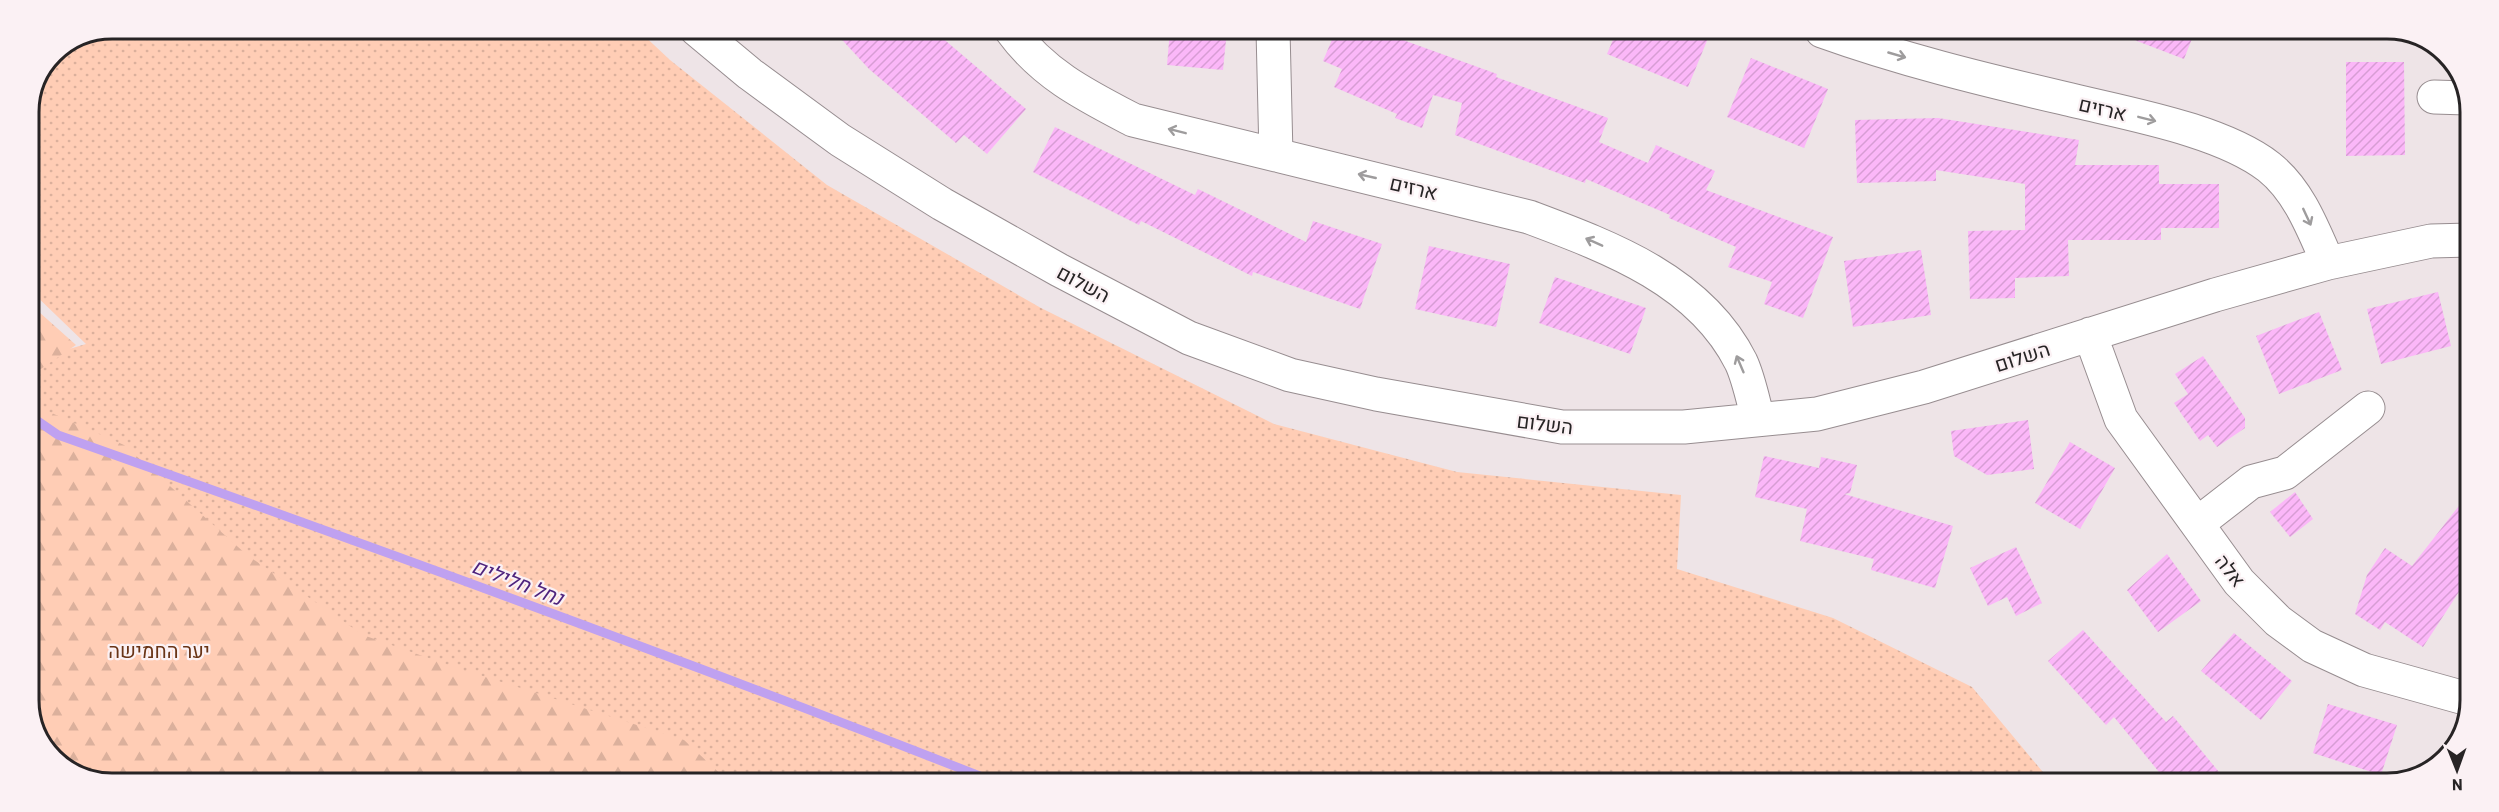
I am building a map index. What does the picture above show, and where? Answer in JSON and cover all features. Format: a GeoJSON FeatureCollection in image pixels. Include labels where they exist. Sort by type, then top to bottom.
{"type":"FeatureCollection","features":[{"type":"Feature","properties":{"kind":"street","name":"השלום"},"geometry":{"type":"LineString","coordinates":[[708,39],[750,74],[840,140],[942,204],[1059,270],[1189,338],[1290,375],[1376,394],[1562,428],[1684,427],[1817,414],[1924,387],[2215,295],[2328,263],[2431,242],[2460,241]]}},
{"type":"Feature","properties":{"kind":"street","name":"ארזים"},"geometry":{"type":"LineString","coordinates":[[1018,39],[1027,52],[1079,92],[1132,120],[1529,217],[1590,240],[1632,260],[1666,280],[1699,306],[1724,334],[1742,364],[1758,419]]}},
{"type":"Feature","properties":{"kind":"street"},"geometry":{"type":"LineString","coordinates":[[1273,39],[1276,155]]}},
{"type":"Feature","properties":{"kind":"street","name":"ארזים"},"geometry":{"type":"LineString","coordinates":[[1845,39],[1972,77],[2155,120],[2229,144],[2270,168],[2301,203],[2328,263]]}},
{"type":"Feature","properties":{"kind":"street"},"geometry":{"type":"LineString","coordinates":[[2434,97],[2459,98]]}},
{"type":"Feature","properties":{"kind":"street","name":"אלה"},"geometry":{"type":"LineString","coordinates":[[2090,334],[2121,419],[2239,582],[2277,621],[2312,646],[2364,670],[2460,697]]}},
{"type":"Feature","properties":{"kind":"street"},"geometry":{"type":"LineString","coordinates":[[2197,524],[2251,482],[2285,473],[2368,408]]}},
{"type":"Feature","properties":{"kind":"green space"},"geometry":{"type":"Polygon","coordinates":[[[112,39],[648,39],[670,60],[827,185],[1041,308],[1274,424],[1457,472],[1681,495],[1677,569],[1833,618],[1972,687],[2044,773],[644,773],[319,618],[39,430],[39,358],[86,344],[39,299],[40,98],[51,72],[60,60],[72,51],[98,40],[112,39]]]}},
{"type":"Feature","properties":{"kind":"green space"},"geometry":{"type":"Polygon","coordinates":[[[39,312],[76,345],[39,370],[39,312]]]}},
{"type":"Feature","properties":{"kind":"green space","name":"יער החמישה"},"geometry":{"type":"Polygon","coordinates":[[[39,407],[124,445],[247,555],[363,635],[451,666],[684,740],[719,773],[112,773],[93,770],[76,763],[64,755],[51,740],[40,714],[39,407]]]}},
{"type":"Feature","properties":{"kind":"building"},"geometry":{"type":"Polygon","coordinates":[[[841,39],[944,39],[1026,109],[987,154],[964,135],[956,143],[869,69],[841,39]]]}},
{"type":"Feature","properties":{"kind":"building"},"geometry":{"type":"Polygon","coordinates":[[[1169,39],[1226,39],[1223,70],[1167,65],[1169,39]]]}},
{"type":"Feature","properties":{"kind":"building"},"geometry":{"type":"Polygon","coordinates":[[[1332,39],[1403,39],[1497,74],[1496,77],[1608,118],[1599,142],[1648,163],[1656,145],[1715,171],[1706,190],[1833,237],[1803,318],[1764,304],[1772,282],[1728,267],[1736,247],[1669,218],[1670,215],[1586,179],[1585,183],[1455,135],[1462,103],[1433,95],[1422,128],[1395,118],[1397,114],[1334,87],[1342,69],[1323,61],[1332,39]]]}},
{"type":"Feature","properties":{"kind":"building"},"geometry":{"type":"Polygon","coordinates":[[[1613,39],[1708,39],[1688,87],[1607,54],[1613,39]]]}},
{"type":"Feature","properties":{"kind":"building"},"geometry":{"type":"Polygon","coordinates":[[[2132,39],[2192,39],[2184,59],[2132,39]]]}},
{"type":"Feature","properties":{"kind":"building"},"geometry":{"type":"Polygon","coordinates":[[[1751,58],[1828,89],[1804,148],[1727,117],[1751,58]]]}},
{"type":"Feature","properties":{"kind":"building"},"geometry":{"type":"Polygon","coordinates":[[[2346,62],[2404,62],[2405,155],[2346,156],[2346,62]]]}},
{"type":"Feature","properties":{"kind":"building"},"geometry":{"type":"Polygon","coordinates":[[[1938,118],[2079,140],[2075,165],[2159,165],[2159,184],[2219,184],[2219,228],[2161,228],[2161,240],[2068,240],[2069,276],[2015,278],[2015,298],[1970,299],[1968,231],[2025,230],[2025,184],[1936,170],[1936,181],[1857,183],[1855,120],[1938,118]]]}},
{"type":"Feature","properties":{"kind":"building"},"geometry":{"type":"Polygon","coordinates":[[[1055,127],[1195,195],[1198,189],[1306,242],[1313,221],[1382,244],[1360,309],[1253,272],[1252,276],[1141,221],[1139,225],[1033,172],[1055,127]]]}},
{"type":"Feature","properties":{"kind":"building"},"geometry":{"type":"Polygon","coordinates":[[[1429,246],[1510,264],[1496,327],[1415,309],[1429,246]]]}},
{"type":"Feature","properties":{"kind":"building"},"geometry":{"type":"Polygon","coordinates":[[[1921,250],[1931,315],[1853,327],[1844,261],[1921,250]]]}},
{"type":"Feature","properties":{"kind":"building"},"geometry":{"type":"Polygon","coordinates":[[[1555,277],[1646,308],[1630,354],[1539,323],[1555,277]]]}},
{"type":"Feature","properties":{"kind":"building"},"geometry":{"type":"Polygon","coordinates":[[[2438,292],[2451,346],[2381,364],[2367,309],[2438,292]]]}},
{"type":"Feature","properties":{"kind":"building"},"geometry":{"type":"Polygon","coordinates":[[[2319,312],[2342,370],[2279,394],[2256,336],[2319,312]]]}},
{"type":"Feature","properties":{"kind":"building"},"geometry":{"type":"Polygon","coordinates":[[[2203,356],[2245,418],[2245,428],[2217,447],[2208,435],[2200,441],[2174,403],[2188,394],[2175,374],[2203,356]]]}},
{"type":"Feature","properties":{"kind":"building"},"geometry":{"type":"Polygon","coordinates":[[[2028,420],[2034,469],[1987,475],[1954,456],[1951,431],[2028,420]]]}},
{"type":"Feature","properties":{"kind":"building"},"geometry":{"type":"Polygon","coordinates":[[[2070,442],[2115,468],[2080,529],[2035,503],[2070,442]]]}},
{"type":"Feature","properties":{"kind":"building"},"geometry":{"type":"Polygon","coordinates":[[[1764,456],[1819,468],[1821,457],[1857,465],[1850,493],[1844,494],[1953,526],[1935,588],[1871,570],[1874,559],[1800,541],[1807,509],[1755,497],[1764,456]]]}},
{"type":"Feature","properties":{"kind":"building"},"geometry":{"type":"Polygon","coordinates":[[[2295,492],[2313,519],[2290,537],[2270,512],[2295,492]]]}},
{"type":"Feature","properties":{"kind":"building"},"geometry":{"type":"Polygon","coordinates":[[[2460,505],[2460,590],[2423,647],[2385,622],[2380,630],[2355,614],[2367,575],[2385,548],[2412,566],[2460,505]]]}},
{"type":"Feature","properties":{"kind":"building"},"geometry":{"type":"Polygon","coordinates":[[[2016,547],[2042,603],[2016,616],[2007,597],[1988,606],[1970,568],[2016,547]]]}},
{"type":"Feature","properties":{"kind":"building"},"geometry":{"type":"Polygon","coordinates":[[[2167,554],[2201,601],[2158,632],[2127,590],[2167,554]]]}},
{"type":"Feature","properties":{"kind":"building"},"geometry":{"type":"Polygon","coordinates":[[[2083,630],[2166,722],[2173,716],[2220,773],[2160,773],[2114,717],[2106,725],[2048,661],[2083,630]]]}},
{"type":"Feature","properties":{"kind":"building"},"geometry":{"type":"Polygon","coordinates":[[[2234,633],[2292,681],[2261,720],[2201,671],[2234,633]]]}},
{"type":"Feature","properties":{"kind":"building"},"geometry":{"type":"Polygon","coordinates":[[[2328,704],[2397,725],[2382,773],[2375,773],[2313,753],[2328,704]]]}},
{"type":"Feature","properties":{"kind":"waterway","name":"נחל חלילים"},"geometry":{"type":"LineString","coordinates":[[39,422],[58,435],[528,604],[972,773]]}}]}
